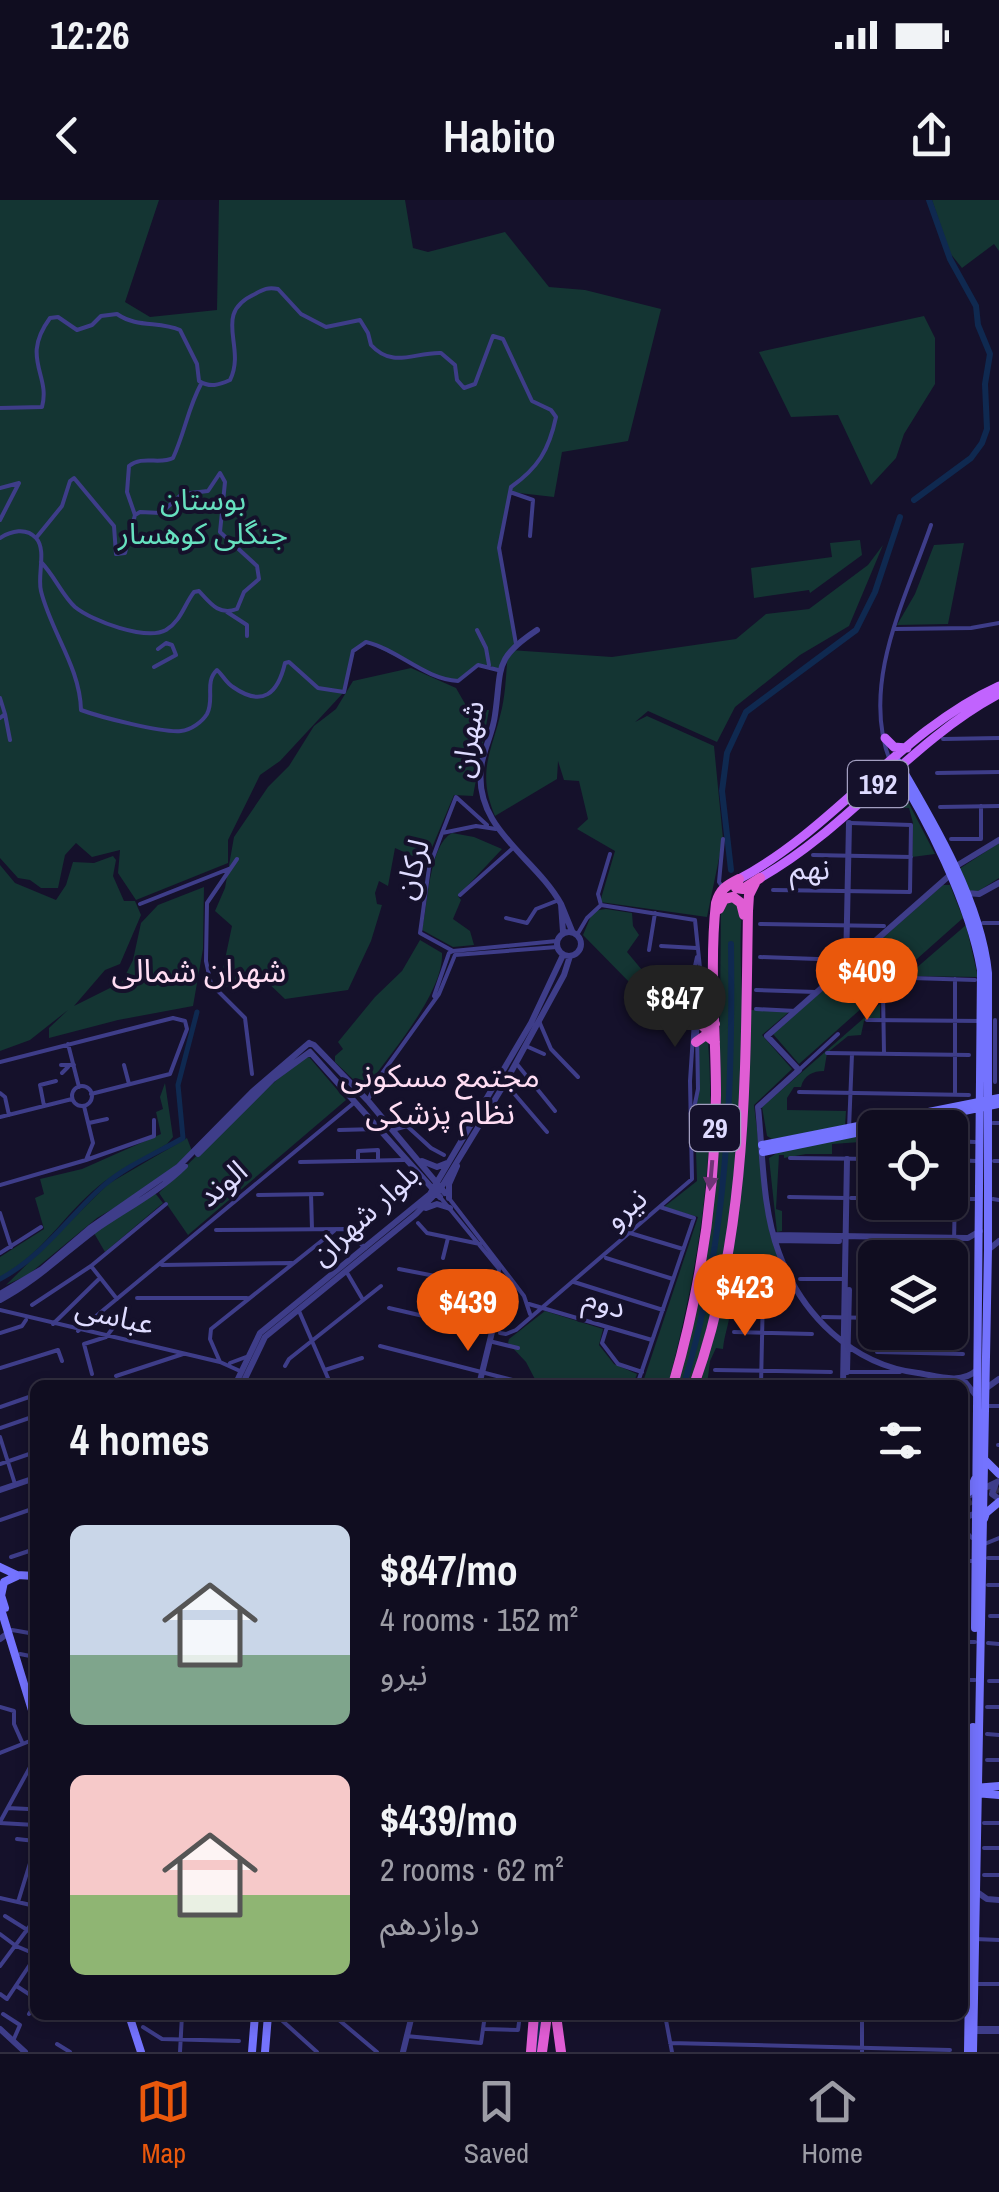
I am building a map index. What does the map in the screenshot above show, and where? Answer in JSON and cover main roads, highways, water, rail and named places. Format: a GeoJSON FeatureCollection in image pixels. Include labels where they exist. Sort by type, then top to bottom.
{"type":"FeatureCollection","features":[{"type":"Feature","properties":{"kind":"highway"},"geometry":{"type":"LineString","coordinates":[[739,879],[736,886],[740,890],[760,878]]}},
{"type":"Feature","properties":{"kind":"highway","name":"29"},"geometry":{"type":"LineString","coordinates":[[697,1380],[728,1254],[740,1170],[746,1088],[749,895],[760,878]]}},
{"type":"Feature","properties":{"kind":"highway","name":"29"},"geometry":{"type":"LineString","coordinates":[[674,1380],[690,1318],[708,1204],[715,1115],[716,902],[723,888],[739,879]]}},
{"type":"Feature","properties":{"kind":"highway"},"geometry":{"type":"LineString","coordinates":[[715,940],[720,904],[726,898],[739,900],[747,926]]}},
{"type":"Feature","properties":{"kind":"highway"},"geometry":{"type":"LineString","coordinates":[[698,1021],[706,1029],[716,1023]]}},
{"type":"Feature","properties":{"kind":"highway"},"geometry":{"type":"LineString","coordinates":[[696,1042],[706,1035],[716,1043]]}},
{"type":"Feature","properties":{"kind":"highway"},"geometry":{"type":"LineString","coordinates":[[523,2052],[533,2020]]}},
{"type":"Feature","properties":{"kind":"highway"},"geometry":{"type":"LineString","coordinates":[[531,2052],[534,2020]]}},
{"type":"Feature","properties":{"kind":"highway"},"geometry":{"type":"LineString","coordinates":[[542,2052],[545,2020]]}},
{"type":"Feature","properties":{"kind":"highway"},"geometry":{"type":"LineString","coordinates":[[557,2020],[561,2052]]}},
{"type":"Feature","properties":{"kind":"main road","name":"192"},"geometry":{"type":"LineString","coordinates":[[760,878],[812,842],[875,787],[908,748],[941,720],[999,684]]}},
{"type":"Feature","properties":{"kind":"main road","name":"192"},"geometry":{"type":"LineString","coordinates":[[739,879],[807,835],[952,721],[999,694]]}},
{"type":"Feature","properties":{"kind":"main road"},"geometry":{"type":"LineString","coordinates":[[885,741],[894,747],[908,748]]}},
{"type":"Feature","properties":{"kind":"main road"},"geometry":{"type":"LineString","coordinates":[[912,785],[911,765],[920,747]]}},
{"type":"Feature","properties":{"kind":"main road"},"geometry":{"type":"LineString","coordinates":[[895,764],[912,785],[952,871],[979,958],[991,1021]]}},
{"type":"Feature","properties":{"kind":"main road"},"geometry":{"type":"LineString","coordinates":[[895,764],[908,796],[965,892],[985,947],[991,1021],[988,1084],[980,1120],[984,1230],[980,1490],[992,1505]]}},
{"type":"Feature","properties":{"kind":"main road"},"geometry":{"type":"LineString","coordinates":[[875,787],[891,785],[908,796]]}},
{"type":"Feature","properties":{"kind":"main road"},"geometry":{"type":"LineString","coordinates":[[984,1230],[993,1124],[999,1101],[988,1084]]}},
{"type":"Feature","properties":{"kind":"main road"},"geometry":{"type":"LineString","coordinates":[[941,1110],[966,1103],[988,1084]]}},
{"type":"Feature","properties":{"kind":"main road"},"geometry":{"type":"LineString","coordinates":[[933,1110],[999,1101]]}},
{"type":"Feature","properties":{"kind":"main road"},"geometry":{"type":"LineString","coordinates":[[966,1103],[980,1120]]}},
{"type":"Feature","properties":{"kind":"main road"},"geometry":{"type":"LineString","coordinates":[[984,1103],[993,1124]]}},
{"type":"Feature","properties":{"kind":"main road"},"geometry":{"type":"LineString","coordinates":[[858,1126],[762,1148],[858,1131]]}},
{"type":"Feature","properties":{"kind":"main road"},"geometry":{"type":"LineString","coordinates":[[982,1369],[986,1389],[982,1402]]}},
{"type":"Feature","properties":{"kind":"main road"},"geometry":{"type":"LineString","coordinates":[[981,1461],[998,1479]]}},
{"type":"Feature","properties":{"kind":"main road"},"geometry":{"type":"LineString","coordinates":[[968,1492],[981,1461]]}},
{"type":"Feature","properties":{"kind":"main road"},"geometry":{"type":"LineString","coordinates":[[979,1534],[992,1505]]}},
{"type":"Feature","properties":{"kind":"main road"},"geometry":{"type":"LineString","coordinates":[[975,1790],[979,1534],[992,1505]]}},
{"type":"Feature","properties":{"kind":"main road"},"geometry":{"type":"LineString","coordinates":[[968,1524],[979,1534]]}},
{"type":"Feature","properties":{"kind":"main road"},"geometry":{"type":"LineString","coordinates":[[968,1959],[979,1546]]}},
{"type":"Feature","properties":{"kind":"main road"},"geometry":{"type":"LineString","coordinates":[[0,1568],[30,1576]]}},
{"type":"Feature","properties":{"kind":"main road"},"geometry":{"type":"LineString","coordinates":[[0,1576],[30,1577]]}},
{"type":"Feature","properties":{"kind":"main road"},"geometry":{"type":"LineString","coordinates":[[17,1576],[4,1582],[0,1594],[7,1634],[20,1654],[30,1682]]}},
{"type":"Feature","properties":{"kind":"main road"},"geometry":{"type":"LineString","coordinates":[[0,1606],[30,1705]]}},
{"type":"Feature","properties":{"kind":"main road"},"geometry":{"type":"LineString","coordinates":[[978,1774],[997,1790]]}},
{"type":"Feature","properties":{"kind":"main road"},"geometry":{"type":"LineString","coordinates":[[975,1790],[997,1790]]}},
{"type":"Feature","properties":{"kind":"main road"},"geometry":{"type":"LineString","coordinates":[[974,1810],[997,1790]]}},
{"type":"Feature","properties":{"kind":"main road"},"geometry":{"type":"LineString","coordinates":[[968,1997],[976,1939],[974,1810]]}},
{"type":"Feature","properties":{"kind":"main road"},"geometry":{"type":"LineString","coordinates":[[968,2009],[972,2028]]}},
{"type":"Feature","properties":{"kind":"main road"},"geometry":{"type":"LineString","coordinates":[[968,2009],[972,2028],[970,2052]]}},
{"type":"Feature","properties":{"kind":"main road"},"geometry":{"type":"LineString","coordinates":[[131,2020],[143,2052]]}},
{"type":"Feature","properties":{"kind":"main road"},"geometry":{"type":"LineString","coordinates":[[259,2052],[266,2020]]}},
{"type":"Feature","properties":{"kind":"waterway"},"geometry":{"type":"LineString","coordinates":[[914,500],[971,458],[987,429],[985,384],[990,354],[978,325],[976,306],[950,259],[929,200]]}},
{"type":"Feature","properties":{"kind":"waterway"},"geometry":{"type":"LineString","coordinates":[[731,870],[722,791],[727,753],[746,712],[856,630],[875,592],[900,517]]}},
{"type":"Feature","properties":{"kind":"waterway"},"geometry":{"type":"LineString","coordinates":[[685,1380],[710,1276],[724,1166],[731,1056],[731,944]]}},
{"type":"Feature","properties":{"kind":"waterway"},"geometry":{"type":"LineString","coordinates":[[0,1279],[42,1248],[112,1179],[183,1138],[178,1085],[197,1012]]}},
{"type":"Feature","properties":{"kind":"waterway"},"geometry":{"type":"LineString","coordinates":[[537,2052],[540,2020]]}},
{"type":"Feature","properties":{"kind":"tunnel"},"geometry":{"type":"LineString","coordinates":[[968,1501],[999,1487]]}},
{"type":"Feature","properties":{"kind":"district","name":"شهران شمالی"},"geometry":{"type":"Point","coordinates":[199,970]}},
{"type":"Feature","properties":{"kind":"district","name":"مجتمع مسکونی نظام پزشکی"},"geometry":{"type":"Point","coordinates":[440,1094]}},
{"type":"Feature","properties":{"kind":"park label","name":"بوستان جنگلی کوهسار"},"geometry":{"type":"Point","coordinates":[203,516]}}]}
